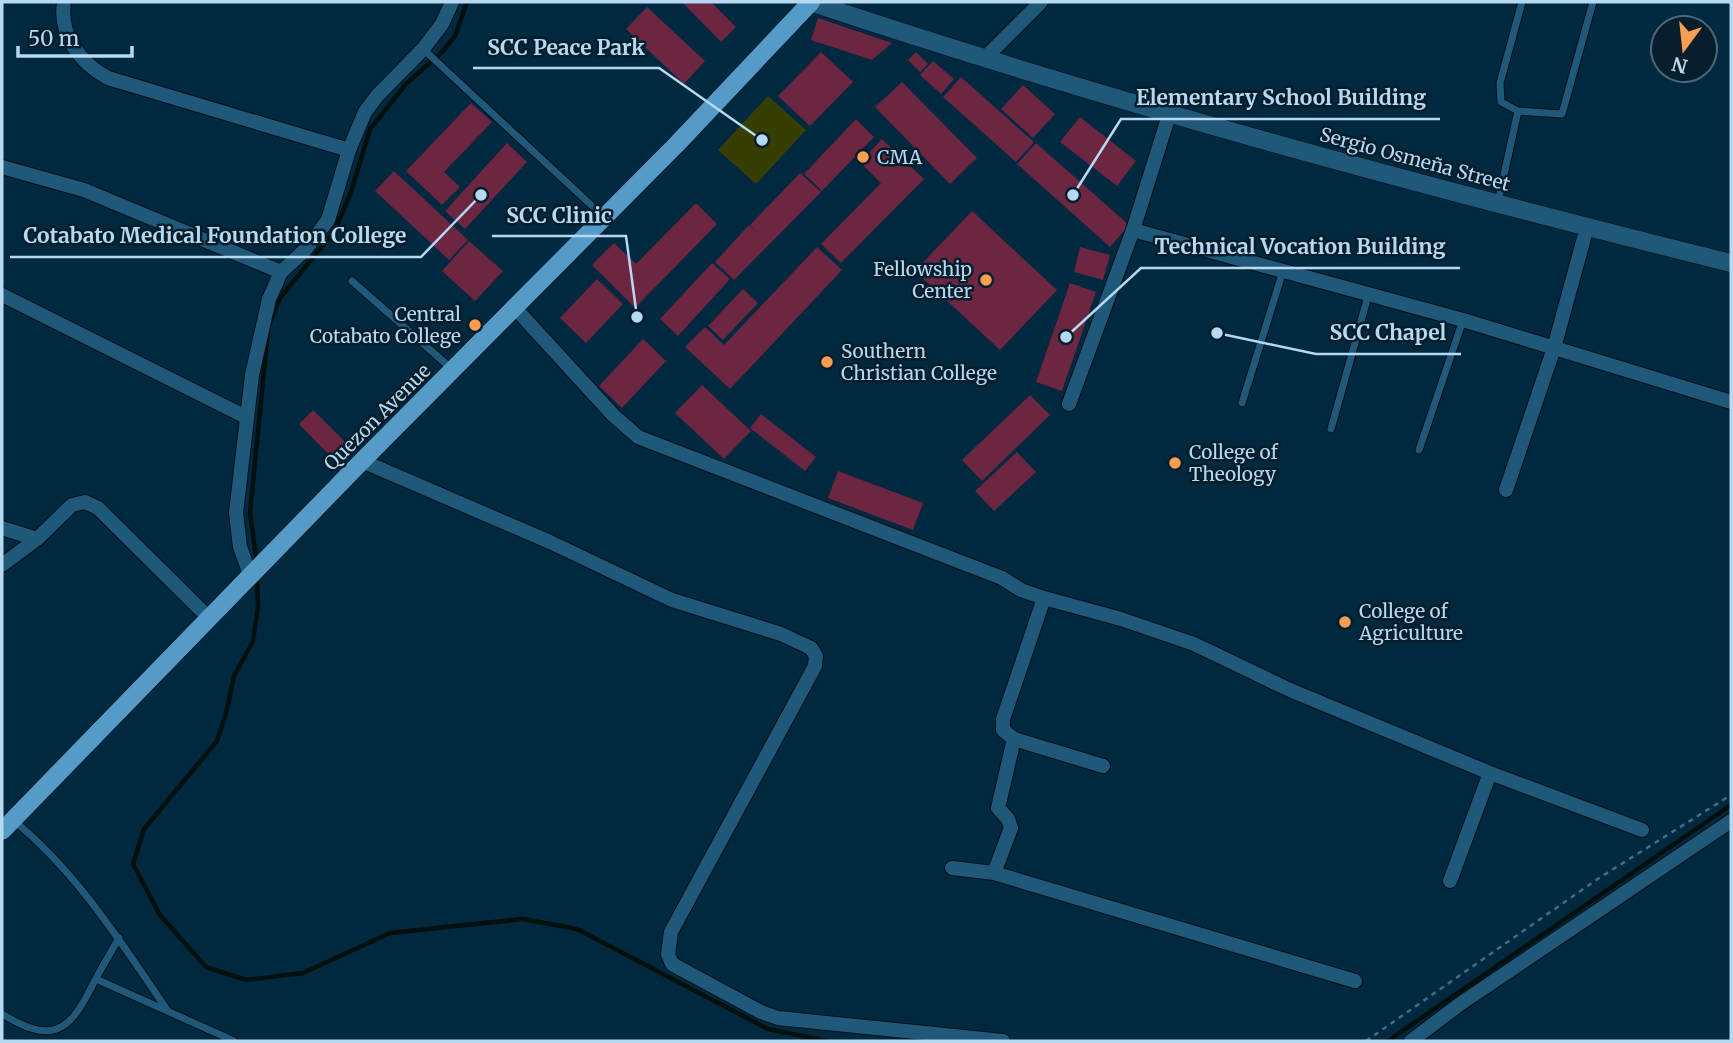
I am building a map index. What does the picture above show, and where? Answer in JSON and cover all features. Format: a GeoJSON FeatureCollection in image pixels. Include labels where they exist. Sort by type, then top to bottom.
{"type":"FeatureCollection","features":[{"type":"Feature","properties":{"kind":"main road","name":"Quezon Avenue"},"geometry":{"type":"LineString","coordinates":[[5,822],[454,371],[811,2]]}},
{"type":"Feature","properties":{"kind":"street"},"geometry":{"type":"LineString","coordinates":[[64,2],[64,30],[91,69],[108,78],[349,150]]}},
{"type":"Feature","properties":{"kind":"street"},"geometry":{"type":"LineString","coordinates":[[251,577],[240,547],[236,513],[252,375],[269,299],[281,272],[305,250],[328,220],[358,126],[377,96],[426,52],[452,2]]}},
{"type":"Feature","properties":{"kind":"street","name":"Sergio Osmeña Street"},"geometry":{"type":"LineString","coordinates":[[811,2],[1169,115],[1731,263]]}},
{"type":"Feature","properties":{"kind":"street"},"geometry":{"type":"LineString","coordinates":[[985,58],[1041,2]]}},
{"type":"Feature","properties":{"kind":"street"},"geometry":{"type":"LineString","coordinates":[[1069,404],[1133,230],[1169,115]]}},
{"type":"Feature","properties":{"kind":"street"},"geometry":{"type":"LineString","coordinates":[[2,167],[84,190],[281,272]]}},
{"type":"Feature","properties":{"kind":"street"},"geometry":{"type":"LineString","coordinates":[[1506,490],[1554,348],[1587,227]]}},
{"type":"Feature","properties":{"kind":"street"},"geometry":{"type":"LineString","coordinates":[[1133,230],[1463,320],[1731,402]]}},
{"type":"Feature","properties":{"kind":"street"},"geometry":{"type":"LineString","coordinates":[[2,295],[246,416]]}},
{"type":"Feature","properties":{"kind":"street"},"geometry":{"type":"LineString","coordinates":[[515,308],[613,415],[638,437],[1002,578],[1021,590],[1121,619],[1194,644],[1290,690],[1490,773],[1642,830]]}},
{"type":"Feature","properties":{"kind":"street"},"geometry":{"type":"LineString","coordinates":[[362,461],[550,542],[672,600],[781,634],[811,648],[816,656],[815,666],[671,932],[668,954],[672,964],[778,1018],[1003,1041]]}},
{"type":"Feature","properties":{"kind":"street"},"geometry":{"type":"LineString","coordinates":[[2,565],[37,539],[72,505],[85,502],[97,508],[209,618]]}},
{"type":"Feature","properties":{"kind":"street"},"geometry":{"type":"LineString","coordinates":[[2,528],[37,539]]}},
{"type":"Feature","properties":{"kind":"street"},"geometry":{"type":"LineString","coordinates":[[1044,598],[1003,719],[1003,730],[1014,739],[1103,765]]}},
{"type":"Feature","properties":{"kind":"street"},"geometry":{"type":"LineString","coordinates":[[994,873],[1011,828],[1008,819],[998,808],[1014,739]]}},
{"type":"Feature","properties":{"kind":"street"},"geometry":{"type":"LineString","coordinates":[[1450,881],[1490,773]]}},
{"type":"Feature","properties":{"kind":"street"},"geometry":{"type":"LineString","coordinates":[[1411,1041],[1460,1004],[1731,821]]}},
{"type":"Feature","properties":{"kind":"street"},"geometry":{"type":"LineString","coordinates":[[951,868],[994,873],[1355,981]]}},
{"type":"Feature","properties":{"kind":"lane"},"geometry":{"type":"LineString","coordinates":[[1522,2],[1500,83],[1501,102],[1518,111],[1563,114],[1592,2]]}},
{"type":"Feature","properties":{"kind":"lane"},"geometry":{"type":"LineString","coordinates":[[426,52],[604,218]]}},
{"type":"Feature","properties":{"kind":"lane"},"geometry":{"type":"LineString","coordinates":[[1497,203],[1518,111]]}},
{"type":"Feature","properties":{"kind":"lane"},"geometry":{"type":"LineString","coordinates":[[1242,403],[1283,271]]}},
{"type":"Feature","properties":{"kind":"lane"},"geometry":{"type":"LineString","coordinates":[[352,281],[454,371]]}},
{"type":"Feature","properties":{"kind":"lane"},"geometry":{"type":"LineString","coordinates":[[1331,429],[1368,296]]}},
{"type":"Feature","properties":{"kind":"lane"},"geometry":{"type":"LineString","coordinates":[[1419,450],[1463,320]]}},
{"type":"Feature","properties":{"kind":"lane"},"geometry":{"type":"LineString","coordinates":[[5,822],[52,854],[119,938],[168,1011]]}},
{"type":"Feature","properties":{"kind":"lane"},"geometry":{"type":"LineString","coordinates":[[2,1014],[18,1030],[37,1038],[50,1039],[63,1035],[79,1012],[119,938]]}},
{"type":"Feature","properties":{"kind":"lane"},"geometry":{"type":"LineString","coordinates":[[96,979],[233,1041]]}},
{"type":"Feature","properties":{"kind":"path"},"geometry":{"type":"LineString","coordinates":[[1366,1041],[1600,878],[1731,795]]}},
{"type":"Feature","properties":{"kind":"green space"},"geometry":{"type":"Polygon","coordinates":[[[768,96],[806,130],[756,184],[718,150],[768,96]]]}},
{"type":"Feature","properties":{"kind":"building"},"geometry":{"type":"Polygon","coordinates":[[[682,2],[711,2],[736,27],[721,42],[682,2]]]}},
{"type":"Feature","properties":{"kind":"building"},"geometry":{"type":"Polygon","coordinates":[[[647,7],[705,61],[684,84],[626,29],[647,7]]]}},
{"type":"Feature","properties":{"kind":"building"},"geometry":{"type":"Polygon","coordinates":[[[818,18],[892,43],[872,60],[811,40],[818,18]]]}},
{"type":"Feature","properties":{"kind":"building"},"geometry":{"type":"Polygon","coordinates":[[[821,52],[853,82],[810,126],[778,96],[821,52]]]}},
{"type":"Feature","properties":{"kind":"building"},"geometry":{"type":"Polygon","coordinates":[[[916,52],[928,64],[920,72],[908,60],[916,52]]]}},
{"type":"Feature","properties":{"kind":"building"},"geometry":{"type":"Polygon","coordinates":[[[933,61],[954,79],[941,94],[920,75],[933,61]]]}},
{"type":"Feature","properties":{"kind":"building"},"geometry":{"type":"Polygon","coordinates":[[[961,77],[1034,142],[1016,162],[943,97],[961,77]]]}},
{"type":"Feature","properties":{"kind":"building"},"geometry":{"type":"Polygon","coordinates":[[[902,82],[977,158],[950,184],[875,107],[902,82]]]}},
{"type":"Feature","properties":{"kind":"building"},"geometry":{"type":"Polygon","coordinates":[[[1023,85],[1055,114],[1033,138],[1001,109],[1023,85]]]}},
{"type":"Feature","properties":{"kind":"building"},"geometry":{"type":"Polygon","coordinates":[[[471,103],[492,122],[444,172],[460,187],[442,205],[406,171],[471,103]]]}},
{"type":"Feature","properties":{"kind":"building"},"geometry":{"type":"Polygon","coordinates":[[[1080,117],[1136,161],[1117,186],[1060,142],[1080,117]]]}},
{"type":"Feature","properties":{"kind":"building"},"geometry":{"type":"Polygon","coordinates":[[[856,119],[874,137],[822,191],[804,174],[856,119]]]}},
{"type":"Feature","properties":{"kind":"building"},"geometry":{"type":"Polygon","coordinates":[[[882,139],[924,179],[841,263],[821,244],[881,183],[860,162],[882,139]]]}},
{"type":"Feature","properties":{"kind":"building"},"geometry":{"type":"Polygon","coordinates":[[[507,143],[527,162],[465,229],[445,211],[507,143]]]}},
{"type":"Feature","properties":{"kind":"building"},"geometry":{"type":"Polygon","coordinates":[[[1036,143],[1129,225],[1110,247],[1017,164],[1036,143]]]}},
{"type":"Feature","properties":{"kind":"building"},"geometry":{"type":"Polygon","coordinates":[[[394,171],[468,240],[449,260],[375,191],[394,171]]]}},
{"type":"Feature","properties":{"kind":"building"},"geometry":{"type":"Polygon","coordinates":[[[800,173],[821,192],[734,280],[715,262],[749,225],[757,233],[750,225],[800,173]]]}},
{"type":"Feature","properties":{"kind":"building"},"geometry":{"type":"Polygon","coordinates":[[[696,203],[717,224],[635,308],[592,265],[614,243],[636,264],[696,203]]]}},
{"type":"Feature","properties":{"kind":"building","name":"Fellowship Center"},"geometry":{"type":"Polygon","coordinates":[[[972,211],[1057,290],[1000,350],[915,271],[972,211]]]}},
{"type":"Feature","properties":{"kind":"building"},"geometry":{"type":"Polygon","coordinates":[[[469,241],[503,271],[475,301],[442,271],[469,241]]]}},
{"type":"Feature","properties":{"kind":"building"},"geometry":{"type":"Polygon","coordinates":[[[817,247],[842,270],[730,389],[685,347],[705,327],[724,345],[817,247]]]}},
{"type":"Feature","properties":{"kind":"building"},"geometry":{"type":"Polygon","coordinates":[[[1080,247],[1110,255],[1103,280],[1074,272],[1080,247]]]}},
{"type":"Feature","properties":{"kind":"building"},"geometry":{"type":"Polygon","coordinates":[[[712,263],[730,279],[678,336],[660,319],[712,263]]]}},
{"type":"Feature","properties":{"kind":"building"},"geometry":{"type":"Polygon","coordinates":[[[597,279],[623,304],[586,343],[560,318],[597,279]]]}},
{"type":"Feature","properties":{"kind":"building"},"geometry":{"type":"Polygon","coordinates":[[[1070,283],[1096,292],[1062,391],[1036,382],[1070,283]]]}},
{"type":"Feature","properties":{"kind":"building"},"geometry":{"type":"Polygon","coordinates":[[[743,289],[758,303],[723,340],[708,326],[743,289]]]}},
{"type":"Feature","properties":{"kind":"building"},"geometry":{"type":"Polygon","coordinates":[[[643,339],[666,361],[622,408],[599,386],[643,339]]]}},
{"type":"Feature","properties":{"kind":"building"},"geometry":{"type":"Polygon","coordinates":[[[702,385],[751,431],[724,459],[675,413],[702,385]]]}},
{"type":"Feature","properties":{"kind":"building"},"geometry":{"type":"Polygon","coordinates":[[[1030,395],[1050,415],[982,481],[962,460],[1030,395]]]}},
{"type":"Feature","properties":{"kind":"building"},"geometry":{"type":"Polygon","coordinates":[[[313,410],[348,445],[333,459],[299,424],[313,410]]]}},
{"type":"Feature","properties":{"kind":"building"},"geometry":{"type":"Polygon","coordinates":[[[761,414],[816,457],[805,471],[750,428],[761,414]]]}},
{"type":"Feature","properties":{"kind":"building"},"geometry":{"type":"Polygon","coordinates":[[[1017,452],[1036,472],[994,511],[975,491],[1017,452]]]}},
{"type":"Feature","properties":{"kind":"building"},"geometry":{"type":"Polygon","coordinates":[[[838,471],[923,503],[913,530],[828,498],[838,471]]]}},
{"type":"Feature","properties":{"kind":"waterway"},"geometry":{"type":"LineString","coordinates":[[270,323],[280,298],[334,232],[351,192],[370,129],[406,84],[443,51],[455,36],[467,2]]}},
{"type":"Feature","properties":{"kind":"waterway"},"geometry":{"type":"LineString","coordinates":[[257,563],[250,513],[268,331]]}},
{"type":"Feature","properties":{"kind":"waterway"},"geometry":{"type":"LineString","coordinates":[[257,578],[258,607],[253,641],[234,676],[217,741],[144,829],[133,864],[160,915],[206,967],[246,980],[303,973],[390,933],[523,919],[577,929],[768,1029],[827,1041]]}},
{"type":"Feature","properties":{"kind":"waterway"},"geometry":{"type":"LineString","coordinates":[[1388,1041],[1731,805]]}},
{"type":"Feature","properties":{"kind":"place","name":"SCC Peace Park"},"geometry":{"type":"Point","coordinates":[762,140]}},
{"type":"Feature","properties":{"kind":"place","name":"CMA"},"geometry":{"type":"Point","coordinates":[863,157]}},
{"type":"Feature","properties":{"kind":"place","name":"Cotabato Medical Foundation College"},"geometry":{"type":"Point","coordinates":[481,195]}},
{"type":"Feature","properties":{"kind":"place","name":"Elementary School Building"},"geometry":{"type":"Point","coordinates":[1073,195]}},
{"type":"Feature","properties":{"kind":"place","name":"Fellowship Center"},"geometry":{"type":"Point","coordinates":[986,280]}},
{"type":"Feature","properties":{"kind":"place","name":"SCC Clinic"},"geometry":{"type":"Point","coordinates":[637,317]}},
{"type":"Feature","properties":{"kind":"place","name":"Central Cotabato College"},"geometry":{"type":"Point","coordinates":[475,325]}},
{"type":"Feature","properties":{"kind":"place","name":"SCC Chapel"},"geometry":{"type":"Point","coordinates":[1217,333]}},
{"type":"Feature","properties":{"kind":"place","name":"Technical Vocation Building"},"geometry":{"type":"Point","coordinates":[1066,337]}},
{"type":"Feature","properties":{"kind":"place","name":"Southern Christian College"},"geometry":{"type":"Point","coordinates":[827,362]}},
{"type":"Feature","properties":{"kind":"place","name":"College of Theology"},"geometry":{"type":"Point","coordinates":[1175,463]}},
{"type":"Feature","properties":{"kind":"place","name":"College of Agriculture"},"geometry":{"type":"Point","coordinates":[1345,622]}}]}
